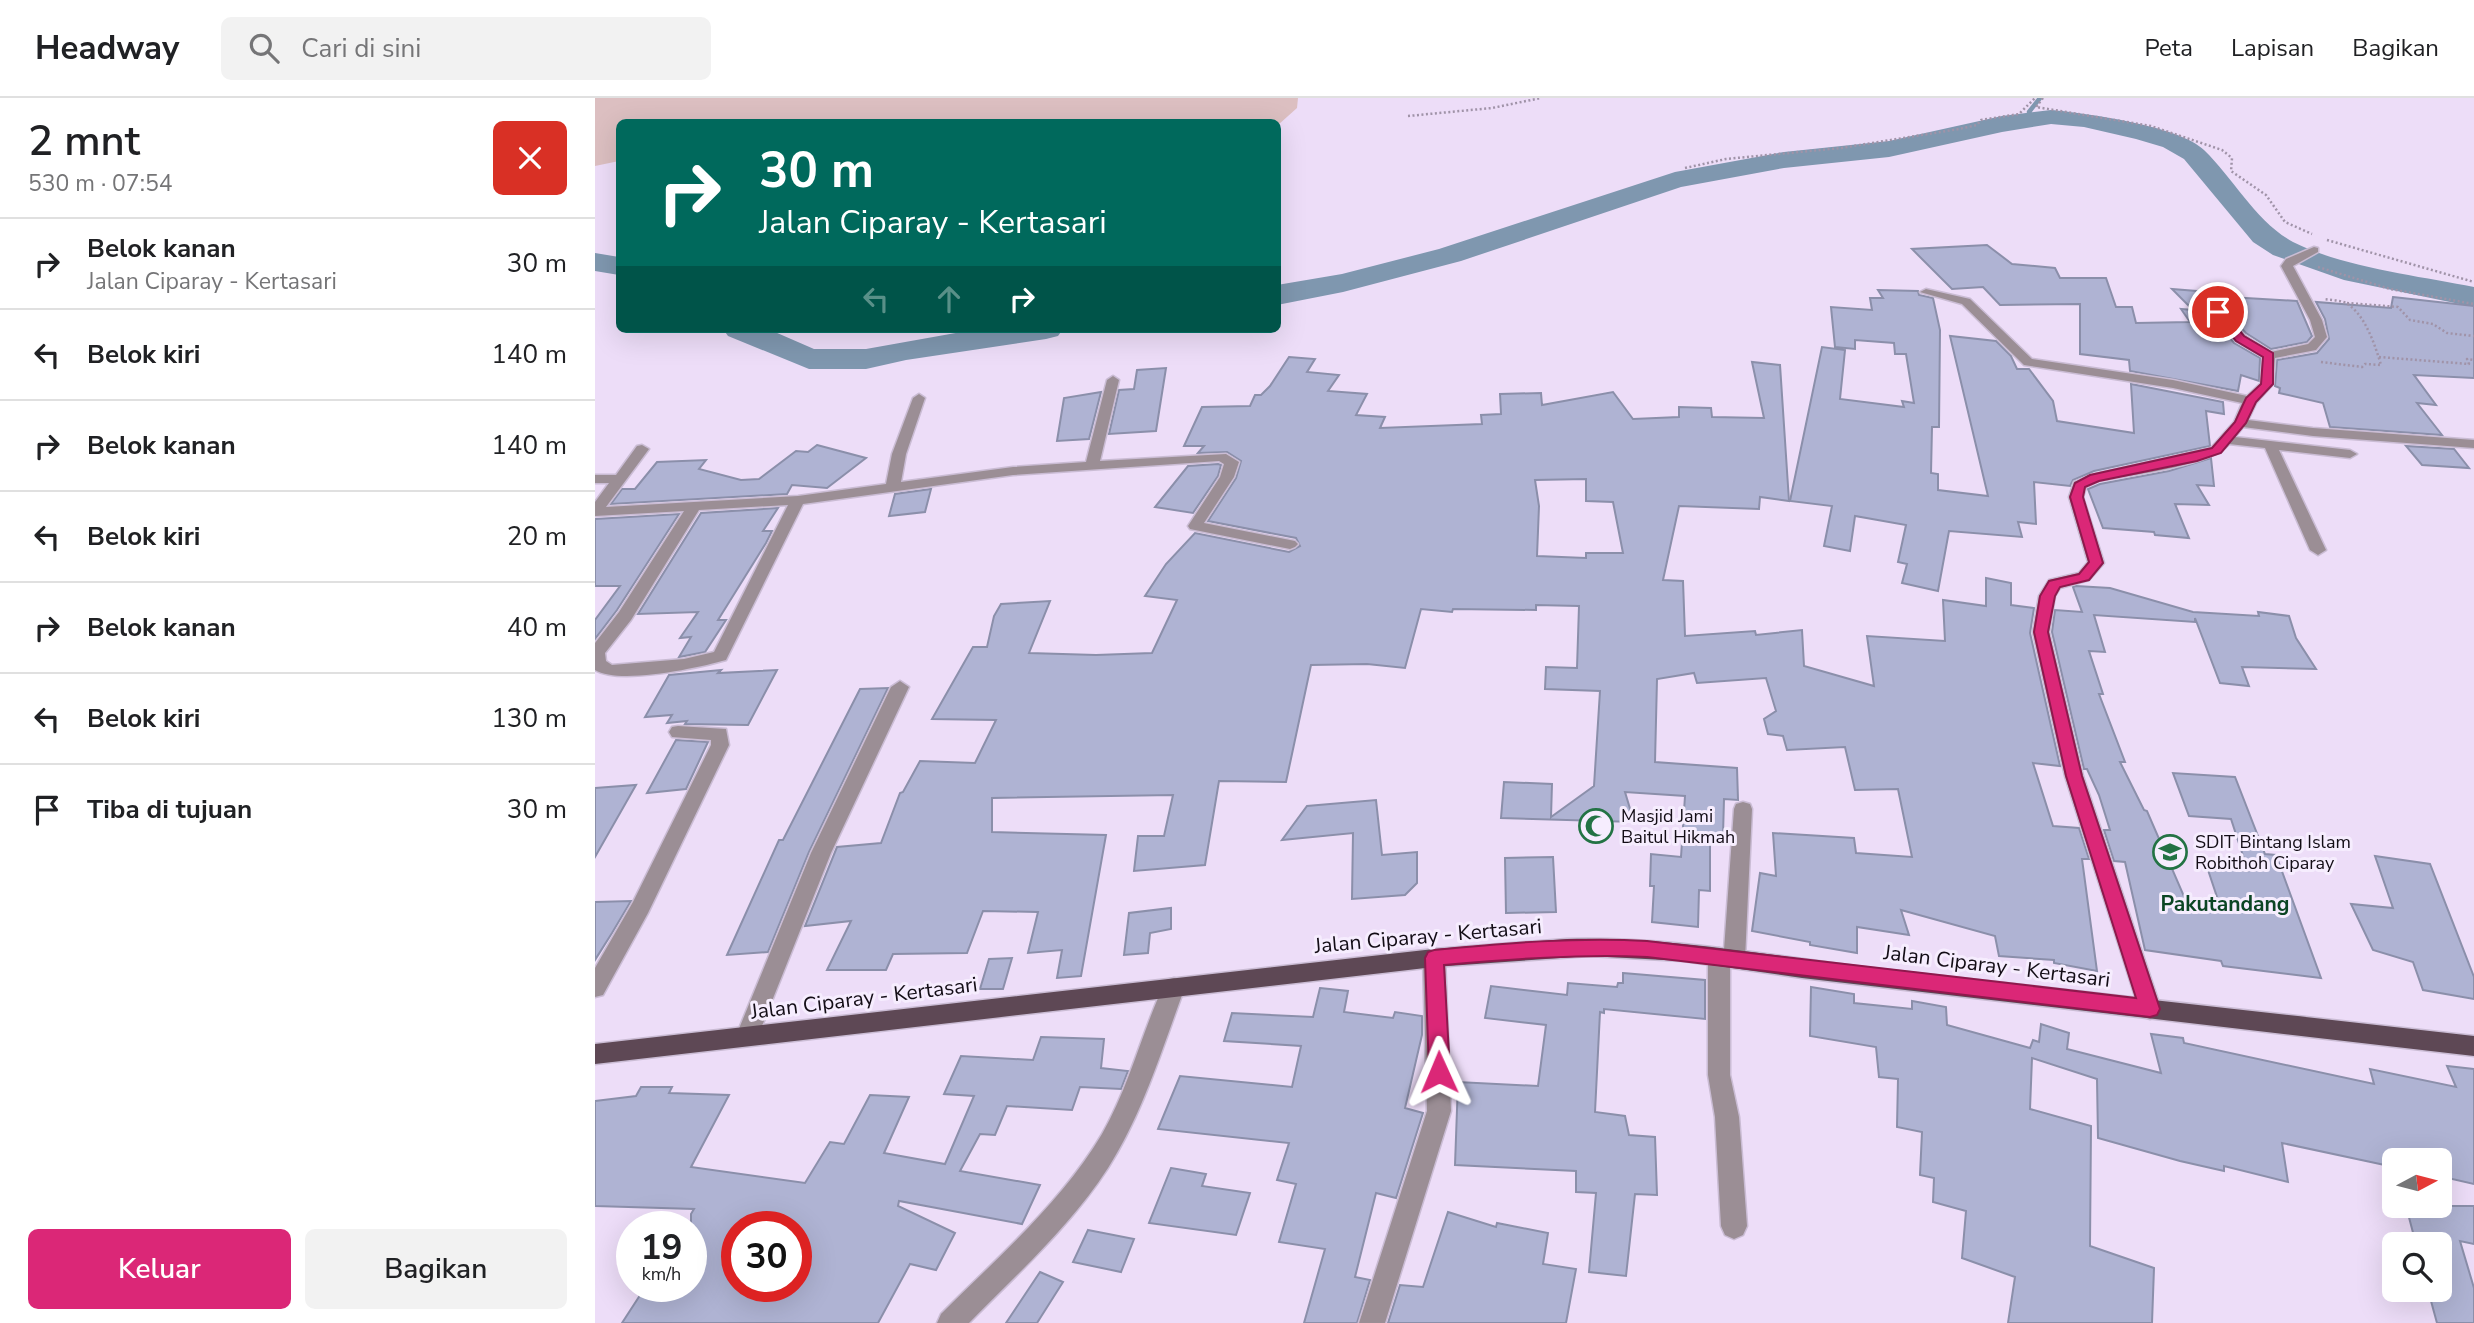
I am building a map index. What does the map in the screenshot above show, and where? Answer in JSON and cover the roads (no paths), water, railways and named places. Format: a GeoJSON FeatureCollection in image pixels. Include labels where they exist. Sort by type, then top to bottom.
{"type":"FeatureCollection","features":[{"type":"Feature","properties":{"kind":"main road","name":"Jalan Ciparay - Kertasari"},"geometry":{"type":"LineString","coordinates":[[595,1054],[1434,958],[1511,951],[1611,947],[1727,958],[2474,1046]]}},
{"type":"Feature","properties":{"kind":"street"},"geometry":{"type":"LineString","coordinates":[[2218,312],[2240,338],[2269,356],[2312,348],[2321,337],[2287,266],[2290,261],[2314,250]]}},
{"type":"Feature","properties":{"kind":"street"},"geometry":{"type":"LineString","coordinates":[[1926,292],[1966,301],[2028,362],[2173,384],[2251,401]]}},
{"type":"Feature","properties":{"kind":"street"},"geometry":{"type":"LineString","coordinates":[[2150,1009],[2074,776],[2041,632],[2044,608],[2047,596],[2055,584],[2084,577],[2097,563],[2076,497],[2079,485],[2095,478],[2217,451],[2240,423],[2251,401],[2267,384],[2269,356]]}},
{"type":"Feature","properties":{"kind":"street"},"geometry":{"type":"LineString","coordinates":[[1092,464],[1113,380]]}},
{"type":"Feature","properties":{"kind":"street"},"geometry":{"type":"LineString","coordinates":[[893,486],[899,454],[919,398]]}},
{"type":"Feature","properties":{"kind":"street"},"geometry":{"type":"LineString","coordinates":[[2240,423],[2313,432],[2474,444]]}},
{"type":"Feature","properties":{"kind":"street"},"geometry":{"type":"LineString","coordinates":[[2228,440],[2350,454]]}},
{"type":"Feature","properties":{"kind":"street"},"geometry":{"type":"LineString","coordinates":[[2270,445],[2318,550]]}},
{"type":"Feature","properties":{"kind":"street"},"geometry":{"type":"LineString","coordinates":[[595,512],[642,449]]}},
{"type":"Feature","properties":{"kind":"street"},"geometry":{"type":"LineString","coordinates":[[595,512],[798,500],[893,486],[1092,464],[1221,457],[1232,461],[1227,477],[1195,526],[1290,544]]}},
{"type":"Feature","properties":{"kind":"street"},"geometry":{"type":"LineString","coordinates":[[595,479],[618,479]]}},
{"type":"Feature","properties":{"kind":"street"},"geometry":{"type":"LineString","coordinates":[[694,507],[675,541],[596,654],[598,664],[609,671],[684,665],[720,656],[798,500]]}},
{"type":"Feature","properties":{"kind":"street"},"geometry":{"type":"LineString","coordinates":[[747,1036],[821,853],[900,687]]}},
{"type":"Feature","properties":{"kind":"street"},"geometry":{"type":"LineString","coordinates":[[595,988],[641,907],[720,745],[720,734],[678,732]]}},
{"type":"Feature","properties":{"kind":"street"},"geometry":{"type":"LineString","coordinates":[[1734,1226],[1727,1117],[1719,1075],[1727,958],[1743,809]]}},
{"type":"Feature","properties":{"kind":"street"},"geometry":{"type":"LineString","coordinates":[[1372,1323],[1439,1111],[1434,958]]}},
{"type":"Feature","properties":{"kind":"street"},"geometry":{"type":"LineString","coordinates":[[950,1323],[1040,1231],[1098,1162],[1129,1106],[1174,987]]}},
{"type":"Feature","properties":{"kind":"waterway"},"geometry":{"type":"LineString","coordinates":[[2033,119],[2029,112],[2040,98]]}},
{"type":"Feature","properties":{"kind":"waterway"},"geometry":{"type":"LineString","coordinates":[[1281,294],[1343,283],[1450,255],[1675,180],[1784,160],[1889,149],[2002,124],[2051,117],[2084,120],[2142,133],[2172,142],[2193,153],[2263,236],[2284,249],[2355,273],[2474,297]]}},
{"type":"Feature","properties":{"kind":"waterway"},"geometry":{"type":"LineString","coordinates":[[595,262],[616,266]]}},
{"type":"Feature","properties":{"kind":"waterway"},"geometry":{"type":"LineString","coordinates":[[749,333],[809,359],[866,359],[906,350],[1019,333]]}},
{"type":"Feature","properties":{"kind":"place","name":"Masjid Jami Baitul Hikmah"},"geometry":{"type":"Point","coordinates":[1596,826]}},
{"type":"Feature","properties":{"kind":"place","name":"SDIT Bintang Islam Robithoh Ciparay"},"geometry":{"type":"Point","coordinates":[2170,852]}},
{"type":"Feature","properties":{"kind":"district","name":"Pakutandang"},"geometry":{"type":"Point","coordinates":[2225,904]}}]}
